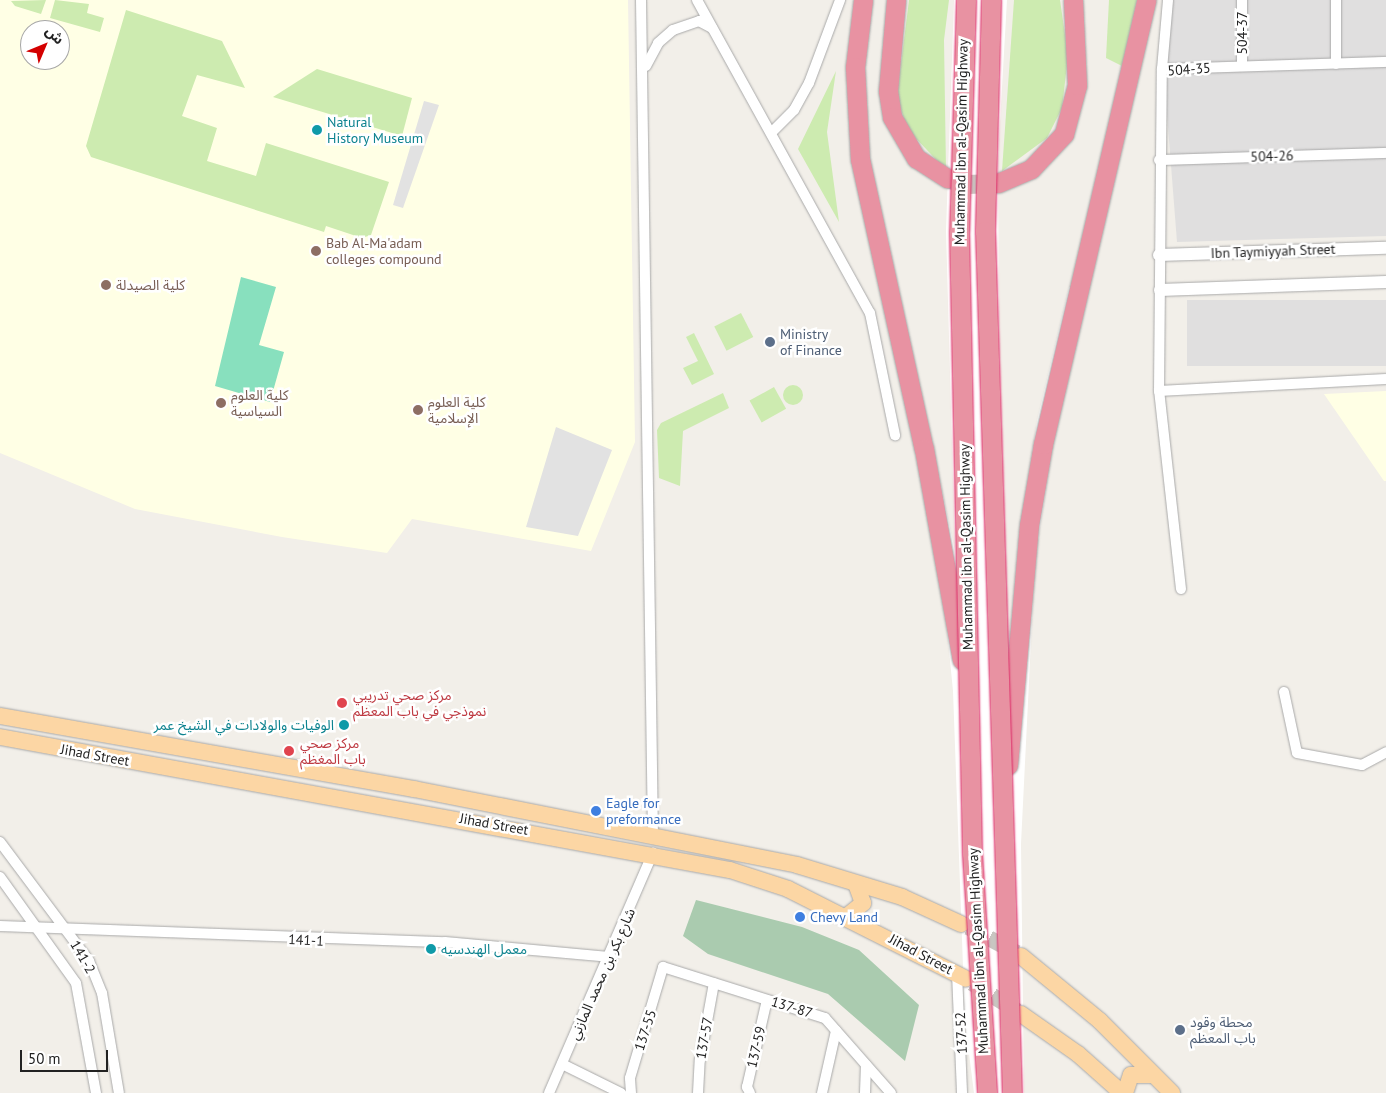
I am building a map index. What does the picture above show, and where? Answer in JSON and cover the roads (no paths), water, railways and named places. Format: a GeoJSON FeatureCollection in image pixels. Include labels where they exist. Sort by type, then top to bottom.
{"type":"FeatureCollection","features":[{"type":"Feature","properties":{"kind":"highway"},"geometry":{"type":"LineString","coordinates":[[864,0],[855,67],[860,159],[877,227],[932,486],[969,704]]}},
{"type":"Feature","properties":{"kind":"highway"},"geometry":{"type":"LineString","coordinates":[[896,0],[888,91],[892,117],[916,158],[947,178]]}},
{"type":"Feature","properties":{"kind":"highway","name":"Muhammad ibn al-Qasim Highway"},"geometry":{"type":"LineString","coordinates":[[966,0],[958,232],[972,853],[987,1093]]}},
{"type":"Feature","properties":{"kind":"highway","name":"Muhammad ibn al-Qasim Highway"},"geometry":{"type":"LineString","coordinates":[[991,0],[986,231],[1012,1093]]}},
{"type":"Feature","properties":{"kind":"highway"},"geometry":{"type":"LineString","coordinates":[[998,183],[1032,169],[1064,134],[1077,85],[1073,0]]}},
{"type":"Feature","properties":{"kind":"highway"},"geometry":{"type":"LineString","coordinates":[[1004,804],[1029,525],[1077,289],[1146,0]]}},
{"type":"Feature","properties":{"kind":"main road","name":"Jihad Street"},"geometry":{"type":"LineString","coordinates":[[0,716],[653,835],[797,865],[902,897],[961,924]]}},
{"type":"Feature","properties":{"kind":"main road","name":"Jihad Street"},"geometry":{"type":"LineString","coordinates":[[0,737],[653,853],[788,889],[961,976]]}},
{"type":"Feature","properties":{"kind":"main road"},"geometry":{"type":"LineString","coordinates":[[301,770],[301,789]]}},
{"type":"Feature","properties":{"kind":"main road"},"geometry":{"type":"LineString","coordinates":[[846,917],[863,903],[856,884]]}},
{"type":"Feature","properties":{"kind":"main road"},"geometry":{"type":"LineString","coordinates":[[1020,956],[1100,1021],[1151,1075],[1172,1093]]}},
{"type":"Feature","properties":{"kind":"main road"},"geometry":{"type":"LineString","coordinates":[[1021,1014],[1078,1054],[1124,1093],[1131,1075],[1151,1075]]}},
{"type":"Feature","properties":{"kind":"street"},"geometry":{"type":"LineString","coordinates":[[641,0],[645,69],[653,835]]}},
{"type":"Feature","properties":{"kind":"street"},"geometry":{"type":"LineString","coordinates":[[697,0],[773,131],[870,313],[895,435]]}},
{"type":"Feature","properties":{"kind":"street"},"geometry":{"type":"LineString","coordinates":[[773,131],[794,110],[809,83],[840,0]]}},
{"type":"Feature","properties":{"kind":"street"},"geometry":{"type":"LineString","coordinates":[[1162,69],[1168,0]]}},
{"type":"Feature","properties":{"kind":"street","name":"504-37"},"geometry":{"type":"LineString","coordinates":[[1242,0],[1242,66]]}},
{"type":"Feature","properties":{"kind":"street"},"geometry":{"type":"LineString","coordinates":[[1336,0],[1336,64]]}},
{"type":"Feature","properties":{"kind":"street"},"geometry":{"type":"LineString","coordinates":[[645,69],[658,43],[673,30],[699,21],[714,30]]}},
{"type":"Feature","properties":{"kind":"street","name":"504-35"},"geometry":{"type":"LineString","coordinates":[[1181,589],[1159,391],[1159,160],[1162,69],[1386,62]]}},
{"type":"Feature","properties":{"kind":"street","name":"504-26"},"geometry":{"type":"LineString","coordinates":[[1159,160],[1386,153]]}},
{"type":"Feature","properties":{"kind":"street","name":"Ibn Taymiyyah Street"},"geometry":{"type":"LineString","coordinates":[[1159,255],[1386,248]]}},
{"type":"Feature","properties":{"kind":"street"},"geometry":{"type":"LineString","coordinates":[[1160,290],[1386,282]]}},
{"type":"Feature","properties":{"kind":"street"},"geometry":{"type":"LineString","coordinates":[[1159,391],[1386,379]]}},
{"type":"Feature","properties":{"kind":"street"},"geometry":{"type":"LineString","coordinates":[[1284,692],[1297,753],[1362,765],[1386,752]]}},
{"type":"Feature","properties":{"kind":"street","name":"141-2"},"geometry":{"type":"LineString","coordinates":[[0,842],[89,961],[102,993],[119,1093]]}},
{"type":"Feature","properties":{"kind":"street","name":"شارع بكر بن محمد المازني"},"geometry":{"type":"LineString","coordinates":[[549,1093],[611,957],[653,853]]}},
{"type":"Feature","properties":{"kind":"street","name":"141-2"},"geometry":{"type":"LineString","coordinates":[[0,878],[68,967],[79,991],[96,1093]]}},
{"type":"Feature","properties":{"kind":"street","name":"141-1"},"geometry":{"type":"LineString","coordinates":[[0,926],[445,942],[611,957]]}},
{"type":"Feature","properties":{"kind":"street","name":"137-87"},"geometry":{"type":"LineString","coordinates":[[663,968],[825,1018],[891,1093]]}},
{"type":"Feature","properties":{"kind":"street","name":"137-55"},"geometry":{"type":"LineString","coordinates":[[631,1093],[630,1078],[663,968]]}},
{"type":"Feature","properties":{"kind":"street","name":"137-52"},"geometry":{"type":"LineString","coordinates":[[961,976],[962,1093]]}},
{"type":"Feature","properties":{"kind":"street","name":"137-57"},"geometry":{"type":"LineString","coordinates":[[698,1093],[700,1060],[714,983]]}},
{"type":"Feature","properties":{"kind":"street","name":"137-59"},"geometry":{"type":"LineString","coordinates":[[750,1093],[747,1088],[767,1000]]}},
{"type":"Feature","properties":{"kind":"street"},"geometry":{"type":"LineString","coordinates":[[822,1093],[836,1031]]}},
{"type":"Feature","properties":{"kind":"street"},"geometry":{"type":"LineString","coordinates":[[562,1064],[621,1093]]}},
{"type":"Feature","properties":{"kind":"street"},"geometry":{"type":"LineString","coordinates":[[865,1093],[866,1066]]}},
{"type":"Feature","properties":{"kind":"tunnel"},"geometry":{"type":"LineString","coordinates":[[947,178],[967,184],[998,183]]}},
{"type":"Feature","properties":{"kind":"tunnel"},"geometry":{"type":"LineString","coordinates":[[968,927],[1017,953]]}},
{"type":"Feature","properties":{"kind":"tunnel"},"geometry":{"type":"LineString","coordinates":[[972,983],[1017,1011]]}},
{"type":"Feature","properties":{"kind":"place","name":"Natural History Museum"},"geometry":{"type":"Point","coordinates":[317,130]}},
{"type":"Feature","properties":{"kind":"place","name":"Bab Al-Ma'adam colleges compound"},"geometry":{"type":"Point","coordinates":[316,251]}},
{"type":"Feature","properties":{"kind":"place","name":"كلية الصيدلة"},"geometry":{"type":"Point","coordinates":[106,285]}},
{"type":"Feature","properties":{"kind":"place","name":"Ministry of Finance"},"geometry":{"type":"Point","coordinates":[770,342]}},
{"type":"Feature","properties":{"kind":"place","name":"كلية العلوم السياسية"},"geometry":{"type":"Point","coordinates":[221,403]}},
{"type":"Feature","properties":{"kind":"place","name":"كلية العلوم الإسلامية"},"geometry":{"type":"Point","coordinates":[418,410]}},
{"type":"Feature","properties":{"kind":"place","name":"مركز صحي تدريبي نموذجي في باب المعظم"},"geometry":{"type":"Point","coordinates":[342,703]}},
{"type":"Feature","properties":{"kind":"place","name":"الوفيات والولادات في الشيخ عمر"},"geometry":{"type":"Point","coordinates":[344,725]}},
{"type":"Feature","properties":{"kind":"place","name":"مركز صحي باب المغظم"},"geometry":{"type":"Point","coordinates":[289,751]}},
{"type":"Feature","properties":{"kind":"place","name":"Eagle for preformance"},"geometry":{"type":"Point","coordinates":[596,811]}},
{"type":"Feature","properties":{"kind":"place","name":"Chevy Land"},"geometry":{"type":"Point","coordinates":[800,917]}},
{"type":"Feature","properties":{"kind":"place","name":"معمل الهندسيه"},"geometry":{"type":"Point","coordinates":[431,949]}},
{"type":"Feature","properties":{"kind":"place","name":"محطة وقود باب المعظم"},"geometry":{"type":"Point","coordinates":[1180,1030]}}]}
